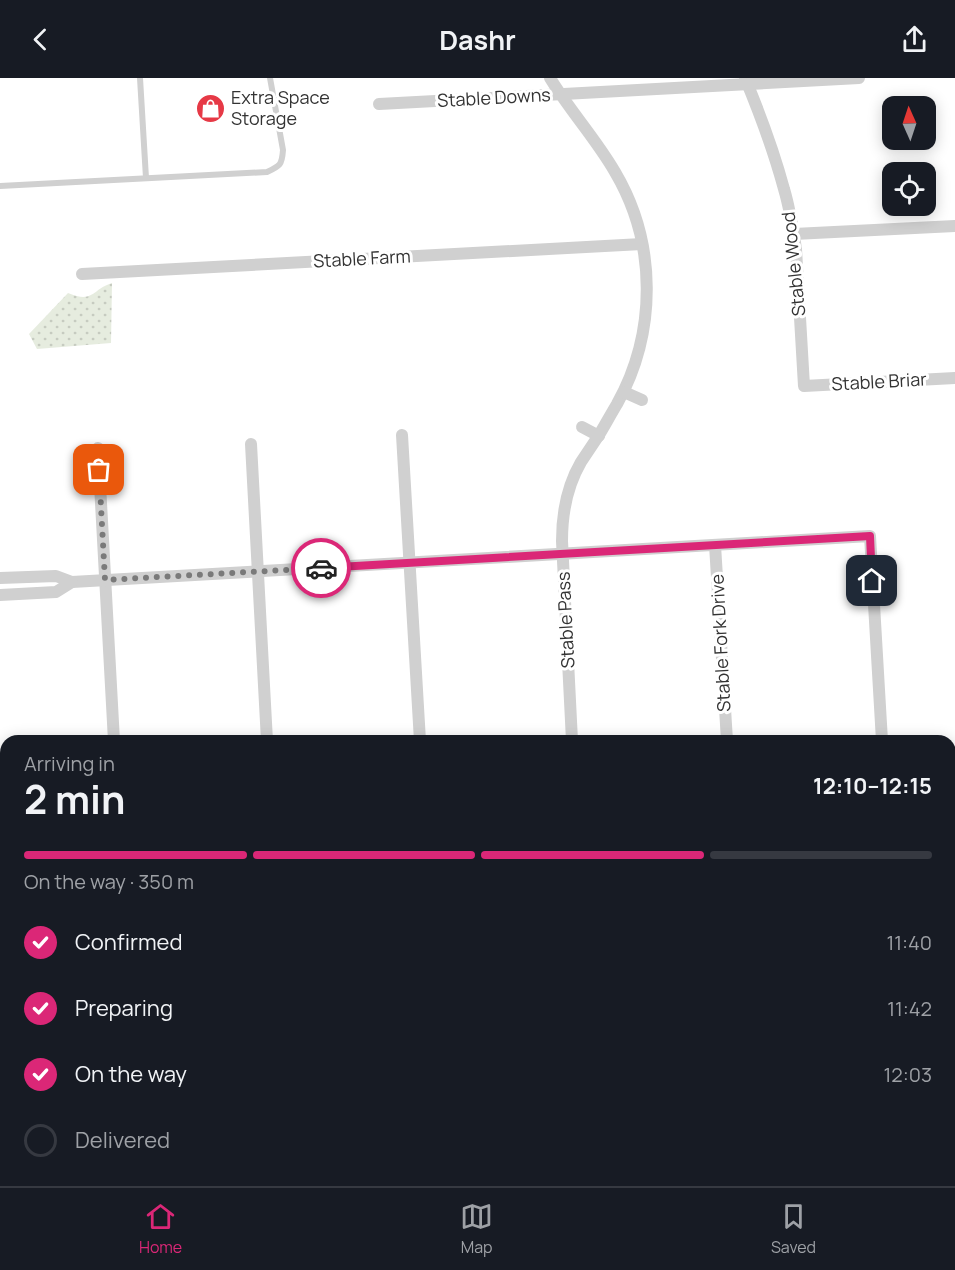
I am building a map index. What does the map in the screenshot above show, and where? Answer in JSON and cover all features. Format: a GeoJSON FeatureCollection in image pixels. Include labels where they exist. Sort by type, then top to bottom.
{"type":"FeatureCollection","features":[{"type":"Feature","properties":{"kind":"main road"},"geometry":{"type":"LineString","coordinates":[[0,760],[0,772]]}},
{"type":"Feature","properties":{"kind":"street","name":"Stable Pass"},"geometry":{"type":"LineString","coordinates":[[550,78],[616,173],[633,211],[642,244],[647,276],[646,317],[642,340],[624,392],[581,462],[568,492],[562,525],[572,735]]}},
{"type":"Feature","properties":{"kind":"street","name":"Stable Downs"},"geometry":{"type":"LineString","coordinates":[[380,104],[560,94],[649,83],[859,78]]}},
{"type":"Feature","properties":{"kind":"street","name":"Stable Wood"},"geometry":{"type":"LineString","coordinates":[[746,81],[785,190],[794,234],[804,386]]}},
{"type":"Feature","properties":{"kind":"street"},"geometry":{"type":"LineString","coordinates":[[794,234],[955,226]]}},
{"type":"Feature","properties":{"kind":"street","name":"Stable Farm"},"geometry":{"type":"LineString","coordinates":[[82,274],[642,244]]}},
{"type":"Feature","properties":{"kind":"street","name":"Stable Briar"},"geometry":{"type":"LineString","coordinates":[[804,386],[955,378]]}},
{"type":"Feature","properties":{"kind":"street"},"geometry":{"type":"LineString","coordinates":[[624,392],[642,400]]}},
{"type":"Feature","properties":{"kind":"street"},"geometry":{"type":"LineString","coordinates":[[582,427],[598,436]]}},
{"type":"Feature","properties":{"kind":"street"},"geometry":{"type":"LineString","coordinates":[[402,435],[420,735]]}},
{"type":"Feature","properties":{"kind":"street"},"geometry":{"type":"LineString","coordinates":[[251,444],[267,735]]}},
{"type":"Feature","properties":{"kind":"street"},"geometry":{"type":"LineString","coordinates":[[98,448],[114,735]]}},
{"type":"Feature","properties":{"kind":"street"},"geometry":{"type":"LineString","coordinates":[[0,578],[56,576],[72,582],[870,536],[882,735]]}},
{"type":"Feature","properties":{"kind":"street","name":"Stable Fork Drive"},"geometry":{"type":"LineString","coordinates":[[715,545],[727,735]]}},
{"type":"Feature","properties":{"kind":"street"},"geometry":{"type":"LineString","coordinates":[[0,595],[56,592],[72,582]]}},
{"type":"Feature","properties":{"kind":"lane"},"geometry":{"type":"LineString","coordinates":[[140,78],[146,178]]}},
{"type":"Feature","properties":{"kind":"lane"},"geometry":{"type":"LineString","coordinates":[[0,186],[267,172],[278,167],[282,161],[283,150],[270,78]]}},
{"type":"Feature","properties":{"kind":"shaded area"},"geometry":{"type":"Polygon","coordinates":[[[112,283],[111,343],[37,349],[29,334],[68,293],[88,296],[112,283]]]}},
{"type":"Feature","properties":{"kind":"way so far"},"geometry":{"type":"LineString","coordinates":[[99,470],[105,580],[321,568]]}},
{"type":"Feature","properties":{"kind":"place","name":"Extra Space Storage"},"geometry":{"type":"Point","coordinates":[210,108]}},
{"type":"Feature","properties":{"kind":"route"},"geometry":{"type":"LineString","coordinates":[[321,568],[870,536],[872,581]]}}]}
